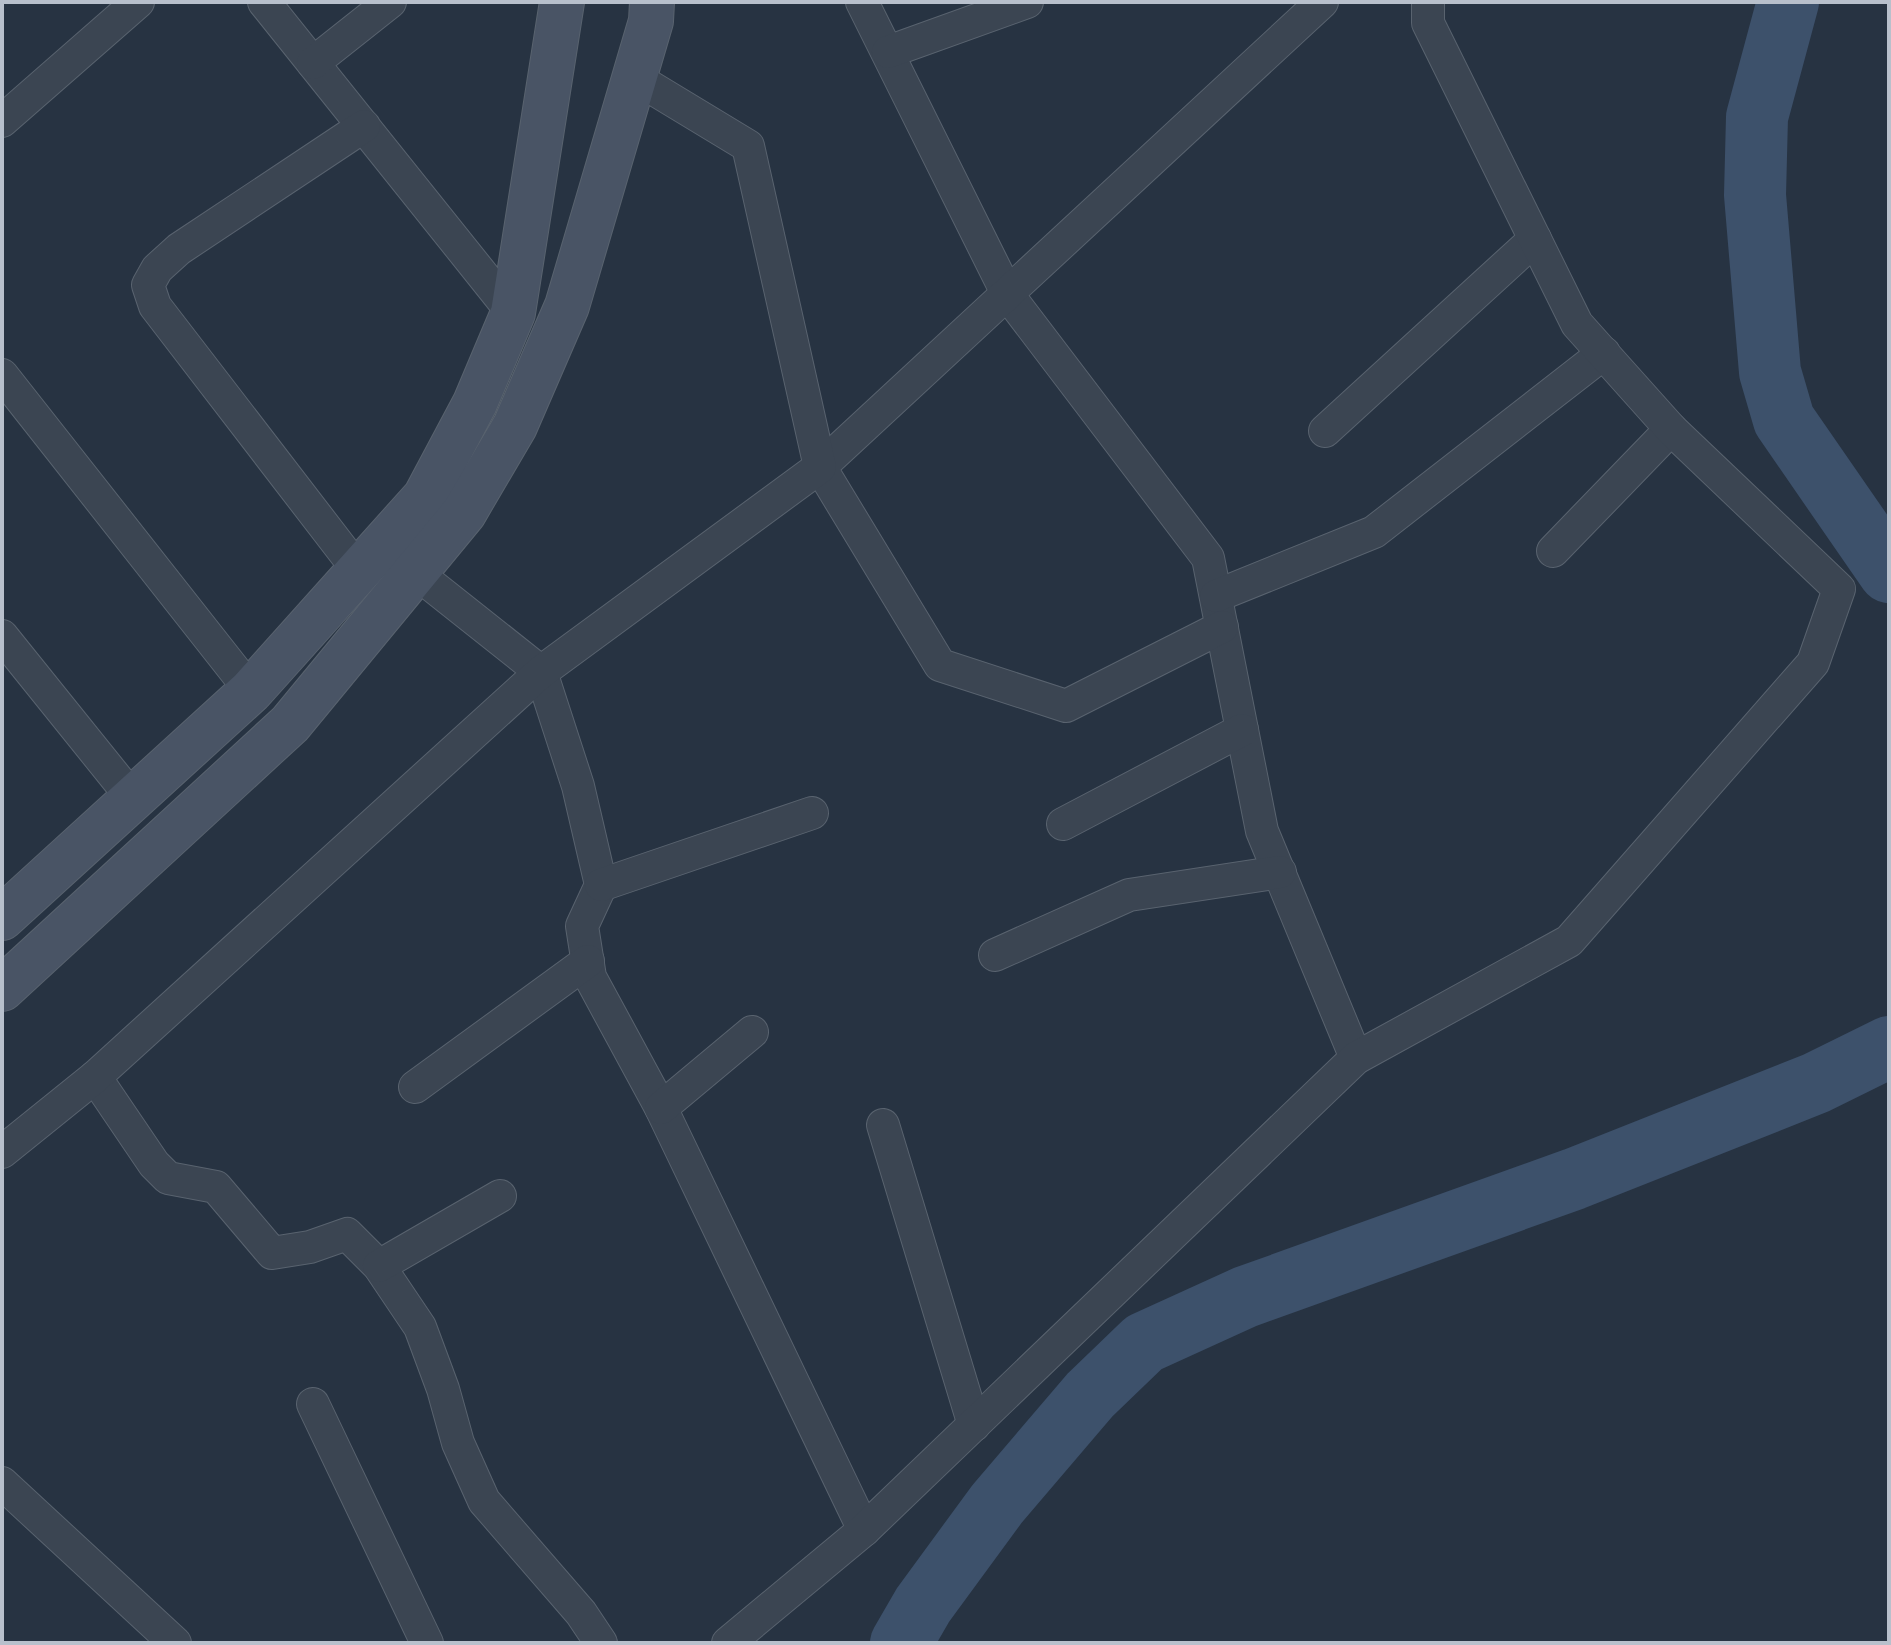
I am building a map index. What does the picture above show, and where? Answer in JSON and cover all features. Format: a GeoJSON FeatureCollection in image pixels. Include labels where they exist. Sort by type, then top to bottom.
{"type":"FeatureCollection","features":[{"type":"Feature","properties":{"kind":"main road"},"geometry":{"type":"LineString","coordinates":[[2,918],[251,691],[425,497],[475,403],[513,313],[562,2]]}},
{"type":"Feature","properties":{"kind":"main road"},"geometry":{"type":"LineString","coordinates":[[2,989],[290,724],[464,513],[515,426],[567,306],[651,21],[652,2]]}},
{"type":"Feature","properties":{"kind":"street"},"geometry":{"type":"LineString","coordinates":[[2,121],[138,2]]}},
{"type":"Feature","properties":{"kind":"street"},"geometry":{"type":"LineString","coordinates":[[264,2],[513,313]]}},
{"type":"Feature","properties":{"kind":"street"},"geometry":{"type":"LineString","coordinates":[[313,63],[390,2]]}},
{"type":"Feature","properties":{"kind":"street"},"geometry":{"type":"LineString","coordinates":[[862,2],[1008,295],[1208,558],[1262,831],[1356,1058]]}},
{"type":"Feature","properties":{"kind":"street"},"geometry":{"type":"LineString","coordinates":[[888,52],[1027,2]]}},
{"type":"Feature","properties":{"kind":"street"},"geometry":{"type":"LineString","coordinates":[[2,1152],[95,1077],[541,672],[820,467],[1322,2]]}},
{"type":"Feature","properties":{"kind":"street"},"geometry":{"type":"LineString","coordinates":[[728,1643],[864,1530],[1356,1058],[1569,941],[1813,663],[1839,589],[1671,429],[1577,324],[1428,23],[1428,2]]}},
{"type":"Feature","properties":{"kind":"street"},"geometry":{"type":"LineString","coordinates":[[634,77],[748,146],[820,467],[940,665],[1066,706],[1219,612],[1374,532],[1604,353]]}},
{"type":"Feature","properties":{"kind":"street"},"geometry":{"type":"LineString","coordinates":[[358,570],[155,306],[148,285],[157,269],[179,249],[364,126]]}},
{"type":"Feature","properties":{"kind":"street"},"geometry":{"type":"LineString","coordinates":[[1325,431],[1535,239]]}},
{"type":"Feature","properties":{"kind":"street"},"geometry":{"type":"LineString","coordinates":[[2,375],[251,691]]}},
{"type":"Feature","properties":{"kind":"street"},"geometry":{"type":"LineString","coordinates":[[1553,551],[1671,429]]}},
{"type":"Feature","properties":{"kind":"street"},"geometry":{"type":"LineString","coordinates":[[415,572],[541,672],[578,786],[601,885],[582,926],[590,977],[661,1108],[864,1530]]}},
{"type":"Feature","properties":{"kind":"street"},"geometry":{"type":"LineString","coordinates":[[2,636],[134,800]]}},
{"type":"Feature","properties":{"kind":"street"},"geometry":{"type":"LineString","coordinates":[[1063,824],[1242,730]]}},
{"type":"Feature","properties":{"kind":"street"},"geometry":{"type":"LineString","coordinates":[[601,885],[812,813]]}},
{"type":"Feature","properties":{"kind":"street"},"geometry":{"type":"LineString","coordinates":[[995,955],[1129,895],[1280,872]]}},
{"type":"Feature","properties":{"kind":"street"},"geometry":{"type":"LineString","coordinates":[[415,1087],[588,961]]}},
{"type":"Feature","properties":{"kind":"street"},"geometry":{"type":"LineString","coordinates":[[661,1108],[752,1032]]}},
{"type":"Feature","properties":{"kind":"street"},"geometry":{"type":"LineString","coordinates":[[95,1077],[154,1164],[168,1178],[216,1187],[272,1253],[310,1247],[347,1234],[379,1266],[420,1327],[443,1389],[458,1443],[484,1501],[581,1613],[601,1643]]}},
{"type":"Feature","properties":{"kind":"street"},"geometry":{"type":"LineString","coordinates":[[883,1125],[974,1425]]}},
{"type":"Feature","properties":{"kind":"street"},"geometry":{"type":"LineString","coordinates":[[379,1266],[500,1196]]}},
{"type":"Feature","properties":{"kind":"street"},"geometry":{"type":"LineString","coordinates":[[313,1404],[427,1643]]}},
{"type":"Feature","properties":{"kind":"street"},"geometry":{"type":"LineString","coordinates":[[2,1483],[163,1639]]}},
{"type":"Feature","properties":{"kind":"waterway"},"geometry":{"type":"LineString","coordinates":[[1788,2],[1757,117],[1755,195],[1770,372],[1784,420],[1889,572]]}},
{"type":"Feature","properties":{"kind":"waterway"},"geometry":{"type":"LineString","coordinates":[[901,1643],[923,1605],[997,1504],[1090,1395],[1144,1343],[1245,1297],[1574,1179],[1816,1083],[1889,1047]]}}]}
